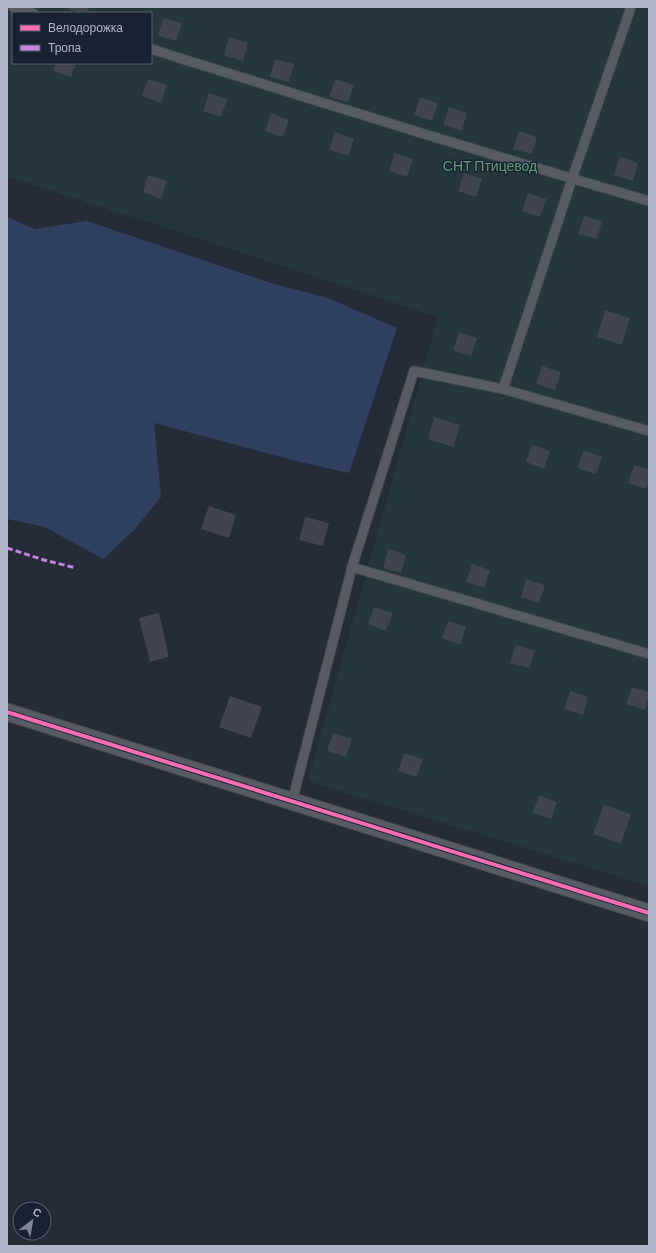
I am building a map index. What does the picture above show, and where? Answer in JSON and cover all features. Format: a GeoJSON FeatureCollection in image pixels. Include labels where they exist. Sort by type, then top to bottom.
{"type":"FeatureCollection","features":[{"type":"Feature","properties":{"kind":"street"},"geometry":{"type":"LineString","coordinates":[[7,712],[649,912]]}},
{"type":"Feature","properties":{"kind":"lane"},"geometry":{"type":"LineString","coordinates":[[12,7],[30,12]]}},
{"type":"Feature","properties":{"kind":"lane"},"geometry":{"type":"LineString","coordinates":[[503,389],[572,179],[631,7]]}},
{"type":"Feature","properties":{"kind":"lane"},"geometry":{"type":"LineString","coordinates":[[152,49],[572,179],[649,201]]}},
{"type":"Feature","properties":{"kind":"lane"},"geometry":{"type":"LineString","coordinates":[[292,802],[352,567],[414,371],[503,389],[649,432]]}},
{"type":"Feature","properties":{"kind":"lane"},"geometry":{"type":"LineString","coordinates":[[352,567],[649,654]]}},
{"type":"Feature","properties":{"kind":"green space","name":"СНТ Птицевод"},"geometry":{"type":"Polygon","coordinates":[[[7,7],[649,7],[649,886],[308,781],[438,317],[7,176],[7,7]]]}},
{"type":"Feature","properties":{"kind":"water"},"geometry":{"type":"Polygon","coordinates":[[[7,217],[35,229],[87,221],[274,284],[328,298],[397,328],[349,473],[296,461],[154,423],[161,497],[134,530],[103,559],[45,527],[7,519],[7,217]]]}},
{"type":"Feature","properties":{"kind":"building"},"geometry":{"type":"Polygon","coordinates":[[[69,7],[89,7],[88,12],[78,12],[69,9],[69,7]]]}},
{"type":"Feature","properties":{"kind":"building"},"geometry":{"type":"Polygon","coordinates":[[[163,18],[182,23],[176,41],[158,36],[163,18]]]}},
{"type":"Feature","properties":{"kind":"building"},"geometry":{"type":"Polygon","coordinates":[[[229,37],[248,43],[243,61],[224,55],[229,37]]]}},
{"type":"Feature","properties":{"kind":"building"},"geometry":{"type":"Polygon","coordinates":[[[275,59],[294,64],[289,82],[270,77],[275,59]]]}},
{"type":"Feature","properties":{"kind":"building"},"geometry":{"type":"Polygon","coordinates":[[[55,64],[76,64],[71,77],[53,71],[55,64]]]}},
{"type":"Feature","properties":{"kind":"building"},"geometry":{"type":"Polygon","coordinates":[[[148,79],[167,85],[161,103],[142,96],[148,79]]]}},
{"type":"Feature","properties":{"kind":"building"},"geometry":{"type":"Polygon","coordinates":[[[335,79],[354,85],[348,102],[329,97],[335,79]]]}},
{"type":"Feature","properties":{"kind":"building"},"geometry":{"type":"Polygon","coordinates":[[[209,93],[227,99],[221,117],[203,111],[209,93]]]}},
{"type":"Feature","properties":{"kind":"building"},"geometry":{"type":"Polygon","coordinates":[[[420,97],[438,103],[432,121],[414,115],[420,97]]]}},
{"type":"Feature","properties":{"kind":"building"},"geometry":{"type":"Polygon","coordinates":[[[449,107],[467,113],[462,131],[443,125],[449,107]]]}},
{"type":"Feature","properties":{"kind":"building"},"geometry":{"type":"Polygon","coordinates":[[[271,113],[289,120],[283,137],[265,131],[271,113]]]}},
{"type":"Feature","properties":{"kind":"building"},"geometry":{"type":"Polygon","coordinates":[[[519,131],[537,137],[532,154],[513,149],[519,131]]]}},
{"type":"Feature","properties":{"kind":"building"},"geometry":{"type":"Polygon","coordinates":[[[335,132],[354,139],[348,156],[329,150],[335,132]]]}},
{"type":"Feature","properties":{"kind":"building"},"geometry":{"type":"Polygon","coordinates":[[[395,153],[413,159],[407,177],[389,171],[395,153]]]}},
{"type":"Feature","properties":{"kind":"building"},"geometry":{"type":"Polygon","coordinates":[[[620,157],[638,163],[633,181],[614,175],[620,157]]]}},
{"type":"Feature","properties":{"kind":"building"},"geometry":{"type":"Polygon","coordinates":[[[464,173],[482,179],[476,197],[458,191],[464,173]]]}},
{"type":"Feature","properties":{"kind":"building"},"geometry":{"type":"Polygon","coordinates":[[[148,175],[167,181],[161,199],[143,192],[148,175]]]}},
{"type":"Feature","properties":{"kind":"building"},"geometry":{"type":"Polygon","coordinates":[[[528,193],[546,199],[540,217],[522,211],[528,193]]]}},
{"type":"Feature","properties":{"kind":"building"},"geometry":{"type":"Polygon","coordinates":[[[584,216],[602,221],[597,239],[578,234],[584,216]]]}},
{"type":"Feature","properties":{"kind":"building"},"geometry":{"type":"Polygon","coordinates":[[[605,310],[630,318],[622,345],[597,337],[605,310]]]}},
{"type":"Feature","properties":{"kind":"building"},"geometry":{"type":"Polygon","coordinates":[[[459,332],[477,338],[471,356],[453,350],[459,332]]]}},
{"type":"Feature","properties":{"kind":"building"},"geometry":{"type":"Polygon","coordinates":[[[542,366],[561,372],[555,390],[536,384],[542,366]]]}},
{"type":"Feature","properties":{"kind":"building"},"geometry":{"type":"Polygon","coordinates":[[[434,417],[460,425],[453,447],[428,439],[434,417]]]}},
{"type":"Feature","properties":{"kind":"building"},"geometry":{"type":"Polygon","coordinates":[[[532,445],[550,451],[544,469],[526,462],[532,445]]]}},
{"type":"Feature","properties":{"kind":"building"},"geometry":{"type":"Polygon","coordinates":[[[584,450],[602,457],[596,474],[577,468],[584,450]]]}},
{"type":"Feature","properties":{"kind":"building"},"geometry":{"type":"Polygon","coordinates":[[[634,465],[649,470],[649,481],[646,489],[628,483],[634,465]]]}},
{"type":"Feature","properties":{"kind":"building"},"geometry":{"type":"Polygon","coordinates":[[[209,506],[236,515],[229,538],[201,529],[209,506]]]}},
{"type":"Feature","properties":{"kind":"building"},"geometry":{"type":"Polygon","coordinates":[[[305,517],[329,523],[323,546],[299,540],[305,517]]]}},
{"type":"Feature","properties":{"kind":"building"},"geometry":{"type":"Polygon","coordinates":[[[388,549],[406,555],[401,573],[383,568],[388,549]]]}},
{"type":"Feature","properties":{"kind":"building"},"geometry":{"type":"Polygon","coordinates":[[[472,564],[490,570],[484,588],[466,582],[472,564]]]}},
{"type":"Feature","properties":{"kind":"building"},"geometry":{"type":"Polygon","coordinates":[[[526,579],[545,585],[539,603],[521,597],[526,579]]]}},
{"type":"Feature","properties":{"kind":"building"},"geometry":{"type":"Polygon","coordinates":[[[374,607],[393,613],[386,631],[368,624],[374,607]]]}},
{"type":"Feature","properties":{"kind":"building"},"geometry":{"type":"Polygon","coordinates":[[[159,613],[169,657],[150,662],[139,618],[159,613]]]}},
{"type":"Feature","properties":{"kind":"building"},"geometry":{"type":"Polygon","coordinates":[[[448,621],[466,627],[460,645],[442,638],[448,621]]]}},
{"type":"Feature","properties":{"kind":"building"},"geometry":{"type":"Polygon","coordinates":[[[516,645],[535,651],[529,668],[510,663],[516,645]]]}},
{"type":"Feature","properties":{"kind":"building"},"geometry":{"type":"Polygon","coordinates":[[[632,687],[649,692],[645,710],[626,704],[632,687]]]}},
{"type":"Feature","properties":{"kind":"building"},"geometry":{"type":"Polygon","coordinates":[[[570,691],[588,697],[583,715],[564,709],[570,691]]]}},
{"type":"Feature","properties":{"kind":"building"},"geometry":{"type":"Polygon","coordinates":[[[230,696],[262,707],[251,738],[219,727],[230,696]]]}},
{"type":"Feature","properties":{"kind":"building"},"geometry":{"type":"Polygon","coordinates":[[[333,733],[352,739],[346,757],[327,751],[333,733]]]}},
{"type":"Feature","properties":{"kind":"building"},"geometry":{"type":"Polygon","coordinates":[[[404,753],[423,759],[417,777],[398,771],[404,753]]]}},
{"type":"Feature","properties":{"kind":"building"},"geometry":{"type":"Polygon","coordinates":[[[539,795],[557,802],[551,819],[533,813],[539,795]]]}},
{"type":"Feature","properties":{"kind":"building"},"geometry":{"type":"Polygon","coordinates":[[[604,805],[631,814],[621,844],[593,834],[604,805]]]}},
{"type":"Feature","properties":{"kind":"marked path"},"geometry":{"type":"LineString","coordinates":[[7,548],[44,560],[76,568]]}},
{"type":"Feature","properties":{"kind":"cycle path"},"geometry":{"type":"LineString","coordinates":[[7,712],[649,913]]}}]}
